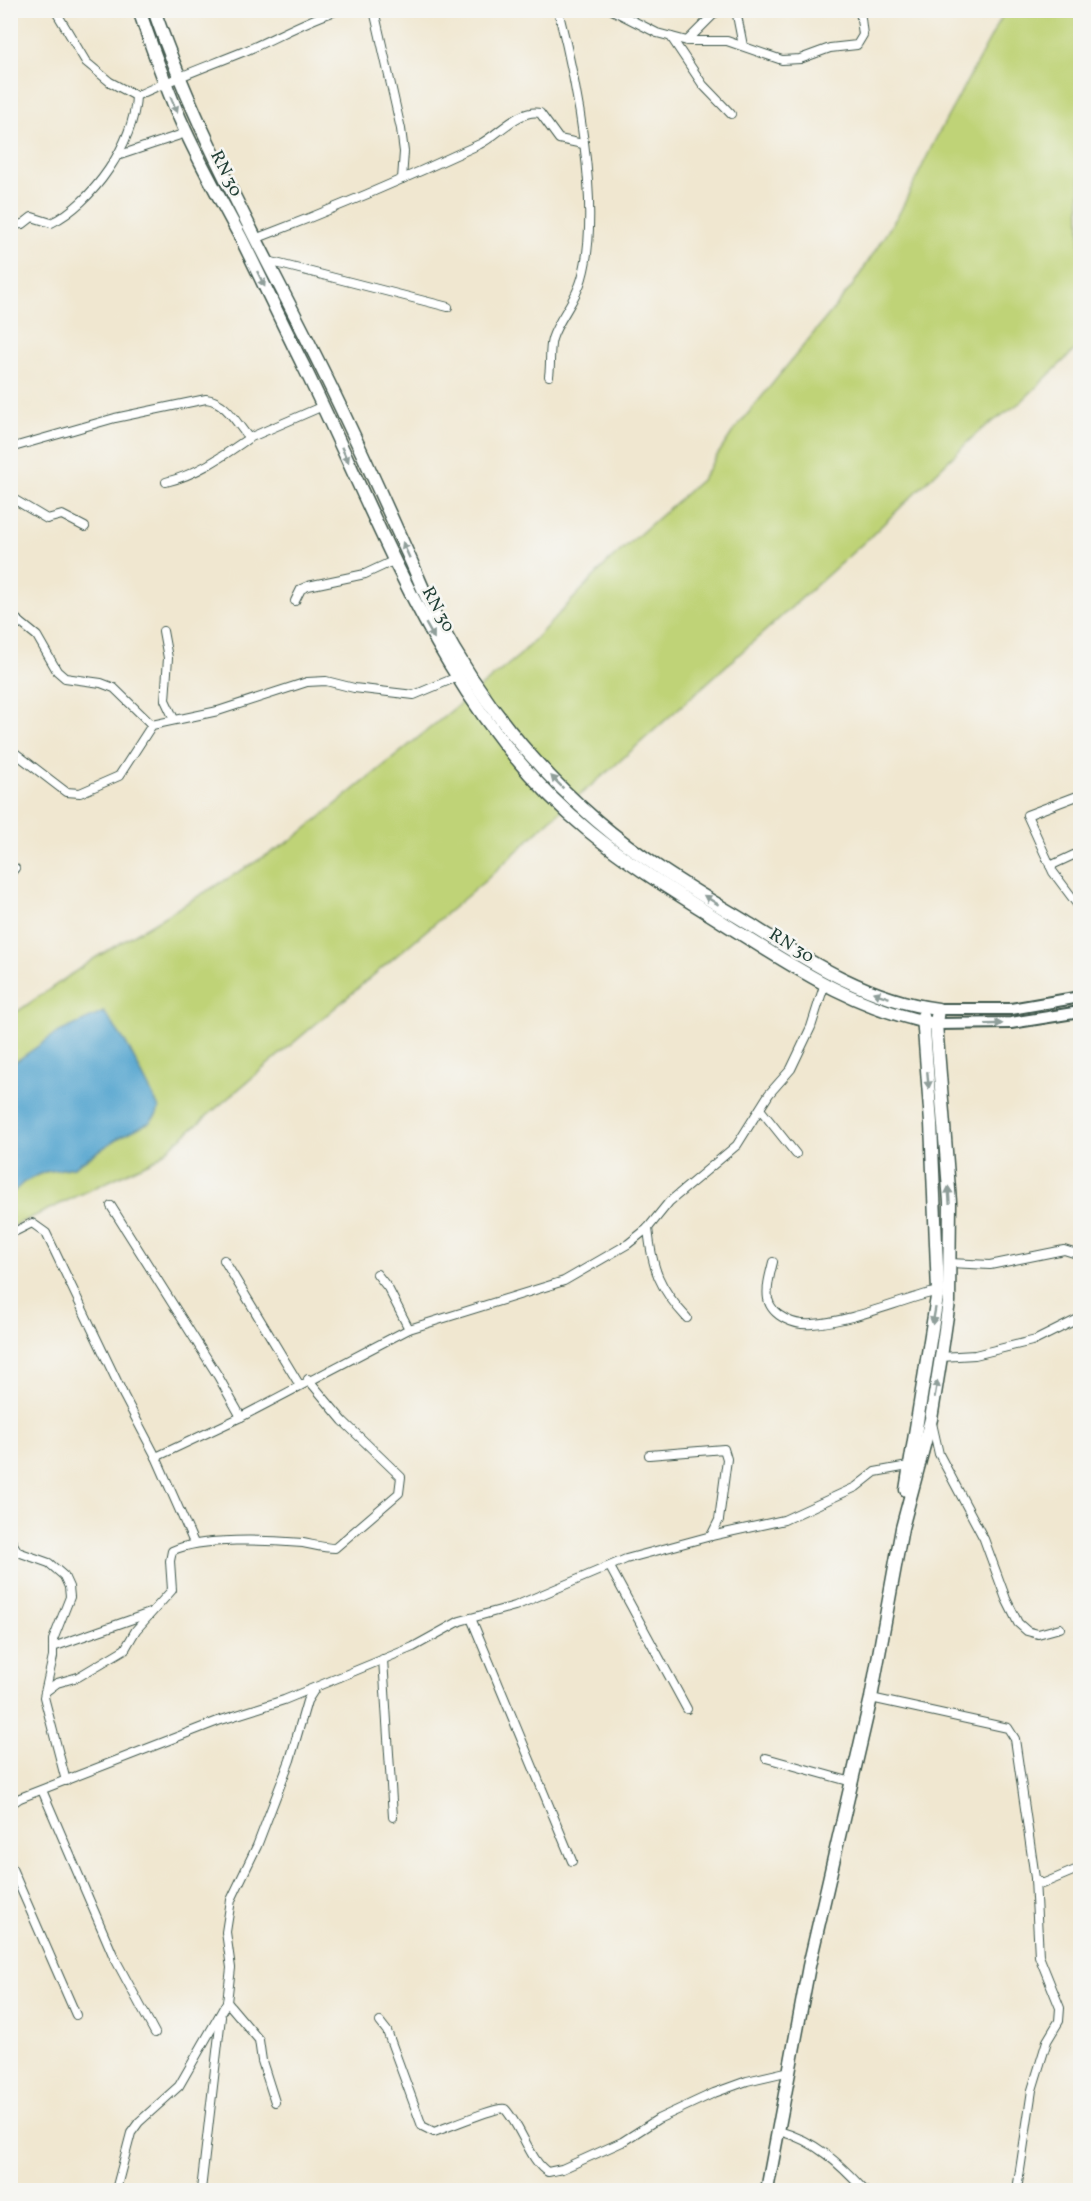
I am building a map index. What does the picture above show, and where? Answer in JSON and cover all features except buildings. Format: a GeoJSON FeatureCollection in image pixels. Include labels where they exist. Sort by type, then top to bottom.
{"type":"FeatureCollection","features":[{"type":"Feature","properties":{"kind":"main road","name":"RN 30"},"geometry":{"type":"LineString","coordinates":[[139,10],[164,83],[186,133],[323,406],[393,561],[425,623],[457,677],[492,728],[531,776],[589,831],[643,871],[824,986],[922,1022],[936,1024]]}},
{"type":"Feature","properties":{"kind":"main road","name":"RN 30"},"geometry":{"type":"LineString","coordinates":[[154,10],[177,77],[199,127],[336,397],[436,618],[467,670],[503,721],[541,766],[598,822],[694,890],[828,973],[882,996],[938,1009]]}},
{"type":"Feature","properties":{"kind":"main road"},"geometry":{"type":"LineString","coordinates":[[767,2190],[809,1966],[871,1698],[902,1527],[908,1466],[938,1291],[932,1123],[922,1022],[923,1007]]}},
{"type":"Feature","properties":{"kind":"main road"},"geometry":{"type":"LineString","coordinates":[[902,1527],[931,1419],[949,1302],[950,1202],[936,1024],[938,1009]]}},
{"type":"Feature","properties":{"kind":"street"},"geometry":{"type":"LineString","coordinates":[[55,10],[86,62],[110,82],[136,96]]}},
{"type":"Feature","properties":{"kind":"street"},"geometry":{"type":"LineString","coordinates":[[136,96],[244,51],[319,16],[339,10]]}},
{"type":"Feature","properties":{"kind":"street"},"geometry":{"type":"LineString","coordinates":[[374,10],[401,129],[404,152],[402,179]]}},
{"type":"Feature","properties":{"kind":"street"},"geometry":{"type":"LineString","coordinates":[[549,375],[552,340],[573,303],[583,276],[588,237],[587,174],[580,111],[558,10]]}},
{"type":"Feature","properties":{"kind":"street"},"geometry":{"type":"LineString","coordinates":[[612,10],[633,22],[671,37],[687,41],[727,41],[766,57],[782,60],[800,59],[830,48],[857,45],[863,35],[860,10]]}},
{"type":"Feature","properties":{"kind":"street"},"geometry":{"type":"LineString","coordinates":[[630,10],[633,22]]}},
{"type":"Feature","properties":{"kind":"street"},"geometry":{"type":"LineString","coordinates":[[687,41],[718,10]]}},
{"type":"Feature","properties":{"kind":"street"},"geometry":{"type":"LineString","coordinates":[[736,10],[743,46]]}},
{"type":"Feature","properties":{"kind":"street"},"geometry":{"type":"LineString","coordinates":[[671,37],[704,85],[731,114]]}},
{"type":"Feature","properties":{"kind":"street"},"geometry":{"type":"LineString","coordinates":[[10,225],[23,224],[32,217],[51,223],[60,219],[98,183],[120,155],[130,132],[136,96]]}},
{"type":"Feature","properties":{"kind":"street"},"geometry":{"type":"LineString","coordinates":[[255,238],[337,208],[489,140],[526,113],[533,111],[545,118],[559,139],[583,144]]}},
{"type":"Feature","properties":{"kind":"street"},"geometry":{"type":"LineString","coordinates":[[120,155],[186,133]]}},
{"type":"Feature","properties":{"kind":"street"},"geometry":{"type":"LineString","coordinates":[[268,261],[448,307]]}},
{"type":"Feature","properties":{"kind":"street"},"geometry":{"type":"LineString","coordinates":[[10,448],[115,418],[206,399],[215,400],[222,405],[249,438]]}},
{"type":"Feature","properties":{"kind":"street"},"geometry":{"type":"LineString","coordinates":[[166,482],[182,478],[210,465],[249,438],[323,406]]}},
{"type":"Feature","properties":{"kind":"street"},"geometry":{"type":"LineString","coordinates":[[10,497],[47,519],[62,515],[85,526]]}},
{"type":"Feature","properties":{"kind":"street"},"geometry":{"type":"LineString","coordinates":[[295,601],[301,589],[308,586],[365,574],[393,561]]}},
{"type":"Feature","properties":{"kind":"street"},"geometry":{"type":"LineString","coordinates":[[10,614],[37,636],[57,671],[65,678],[101,683],[114,688],[152,725]]}},
{"type":"Feature","properties":{"kind":"street"},"geometry":{"type":"LineString","coordinates":[[163,631],[168,658],[165,700],[174,719]]}},
{"type":"Feature","properties":{"kind":"street"},"geometry":{"type":"LineString","coordinates":[[10,749],[66,792],[80,793],[119,776],[152,725],[218,711],[307,682],[326,681],[354,688],[414,695],[457,677]]}},
{"type":"Feature","properties":{"kind":"street"},"geometry":{"type":"LineString","coordinates":[[1080,795],[1027,815],[1050,866],[1080,908]]}},
{"type":"Feature","properties":{"kind":"street"},"geometry":{"type":"LineString","coordinates":[[1050,866],[1080,852]]}},
{"type":"Feature","properties":{"kind":"street"},"geometry":{"type":"LineString","coordinates":[[156,1457],[241,1417],[308,1379],[409,1329],[564,1281],[603,1260],[648,1228],[669,1202],[737,1145],[760,1109],[791,1069],[810,1027],[824,986]]}},
{"type":"Feature","properties":{"kind":"street"},"geometry":{"type":"LineString","coordinates":[[938,1009],[1011,1009],[1080,998]]}},
{"type":"Feature","properties":{"kind":"street"},"geometry":{"type":"LineString","coordinates":[[936,1024],[1011,1023],[1080,1012]]}},
{"type":"Feature","properties":{"kind":"street"},"geometry":{"type":"LineString","coordinates":[[760,1109],[796,1154]]}},
{"type":"Feature","properties":{"kind":"street"},"geometry":{"type":"LineString","coordinates":[[111,1206],[218,1376],[241,1417]]}},
{"type":"Feature","properties":{"kind":"street"},"geometry":{"type":"LineString","coordinates":[[10,1234],[32,1223],[46,1233],[124,1396],[156,1457],[194,1543]]}},
{"type":"Feature","properties":{"kind":"street"},"geometry":{"type":"LineString","coordinates":[[648,1228],[655,1271],[663,1289],[687,1318]]}},
{"type":"Feature","properties":{"kind":"street"},"geometry":{"type":"LineString","coordinates":[[950,1263],[990,1265],[1045,1252],[1064,1250],[1080,1255]]}},
{"type":"Feature","properties":{"kind":"street"},"geometry":{"type":"LineString","coordinates":[[224,1260],[299,1384]]}},
{"type":"Feature","properties":{"kind":"street"},"geometry":{"type":"LineString","coordinates":[[773,1262],[768,1298],[772,1309],[778,1315],[801,1324],[813,1324],[857,1314],[938,1291]]}},
{"type":"Feature","properties":{"kind":"street"},"geometry":{"type":"LineString","coordinates":[[377,1274],[388,1288],[409,1329]]}},
{"type":"Feature","properties":{"kind":"street"},"geometry":{"type":"LineString","coordinates":[[941,1357],[975,1354],[1036,1340],[1080,1318]]}},
{"type":"Feature","properties":{"kind":"street"},"geometry":{"type":"LineString","coordinates":[[45,1692],[57,1683],[78,1677],[125,1649],[151,1612],[172,1590],[170,1561],[172,1551],[194,1543],[302,1543],[335,1548],[399,1493],[401,1477],[343,1421],[308,1379]]}},
{"type":"Feature","properties":{"kind":"street"},"geometry":{"type":"LineString","coordinates":[[931,1419],[939,1454],[984,1539],[1006,1599],[1018,1623],[1027,1631],[1038,1634],[1060,1628]]}},
{"type":"Feature","properties":{"kind":"street"},"geometry":{"type":"LineString","coordinates":[[649,1455],[724,1449],[727,1459],[719,1520],[711,1536]]}},
{"type":"Feature","properties":{"kind":"street"},"geometry":{"type":"LineString","coordinates":[[10,1792],[12,1803],[316,1686],[413,1647],[471,1618],[489,1615],[515,1606],[645,1552],[784,1520],[856,1487],[875,1472],[908,1466]]}},
{"type":"Feature","properties":{"kind":"street"},"geometry":{"type":"LineString","coordinates":[[719,1520],[733,1532]]}},
{"type":"Feature","properties":{"kind":"street"},"geometry":{"type":"LineString","coordinates":[[10,1539],[18,1552],[49,1563],[64,1576],[69,1587],[70,1597],[52,1647],[53,1657],[44,1701],[66,1781]]}},
{"type":"Feature","properties":{"kind":"street"},"geometry":{"type":"LineString","coordinates":[[610,1567],[687,1709]]}},
{"type":"Feature","properties":{"kind":"street"},"geometry":{"type":"LineString","coordinates":[[52,1647],[151,1612]]}},
{"type":"Feature","properties":{"kind":"street"},"geometry":{"type":"LineString","coordinates":[[471,1618],[572,1861]]}},
{"type":"Feature","properties":{"kind":"street"},"geometry":{"type":"LineString","coordinates":[[383,1659],[393,1817]]}},
{"type":"Feature","properties":{"kind":"street"},"geometry":{"type":"LineString","coordinates":[[116,2190],[131,2133],[139,2122],[179,2086],[227,2002],[231,1968],[226,1932],[231,1900],[257,1846],[290,1760],[304,1711],[316,1686]]}},
{"type":"Feature","properties":{"kind":"street"},"geometry":{"type":"LineString","coordinates":[[871,1698],[1001,1726],[1013,1733],[1035,1878],[1039,1956],[1060,2008],[1059,2021],[1047,2041],[1032,2090],[1017,2190]]}},
{"type":"Feature","properties":{"kind":"street"},"geometry":{"type":"LineString","coordinates":[[766,1758],[852,1782]]}},
{"type":"Feature","properties":{"kind":"street"},"geometry":{"type":"LineString","coordinates":[[42,1790],[113,1955],[155,2033]]}},
{"type":"Feature","properties":{"kind":"street"},"geometry":{"type":"LineString","coordinates":[[10,1864],[76,2015]]}},
{"type":"Feature","properties":{"kind":"street"},"geometry":{"type":"LineString","coordinates":[[1035,1878],[1042,1884],[1080,1869]]}},
{"type":"Feature","properties":{"kind":"street"},"geometry":{"type":"LineString","coordinates":[[227,2002],[259,2040],[262,2061],[275,2102]]}},
{"type":"Feature","properties":{"kind":"street"},"geometry":{"type":"LineString","coordinates":[[201,2190],[221,2013]]}},
{"type":"Feature","properties":{"kind":"street"},"geometry":{"type":"LineString","coordinates":[[380,2022],[387,2031],[422,2126],[434,2132],[470,2121],[493,2108],[505,2109],[523,2134],[537,2164],[548,2172],[562,2169],[594,2152],[621,2142],[665,2115],[714,2093],[747,2081],[790,2071]]}},
{"type":"Feature","properties":{"kind":"street"},"geometry":{"type":"LineString","coordinates":[[779,2131],[813,2144],[831,2157],[864,2190]]}},
{"type":"Feature","properties":{"kind":"green space"},"geometry":{"type":"Polygon","coordinates":[[[1005,11],[1080,11],[1080,345],[1021,402],[978,432],[870,537],[612,768],[550,820],[486,880],[156,1159],[11,1227],[11,1194],[24,1182],[45,1172],[74,1167],[120,1137],[150,1122],[159,1108],[126,1043],[103,1012],[11,1065],[11,1016],[95,958],[292,840],[520,655],[607,563],[701,480],[732,433],[853,285],[900,212],[934,142],[1005,11]]]}},
{"type":"Feature","properties":{"kind":"water"},"geometry":{"type":"Polygon","coordinates":[[[104,1012],[126,1043],[159,1108],[157,1114],[150,1122],[120,1137],[74,1167],[44,1172],[24,1182],[11,1194],[11,1065],[57,1033],[104,1012]]]}}]}
